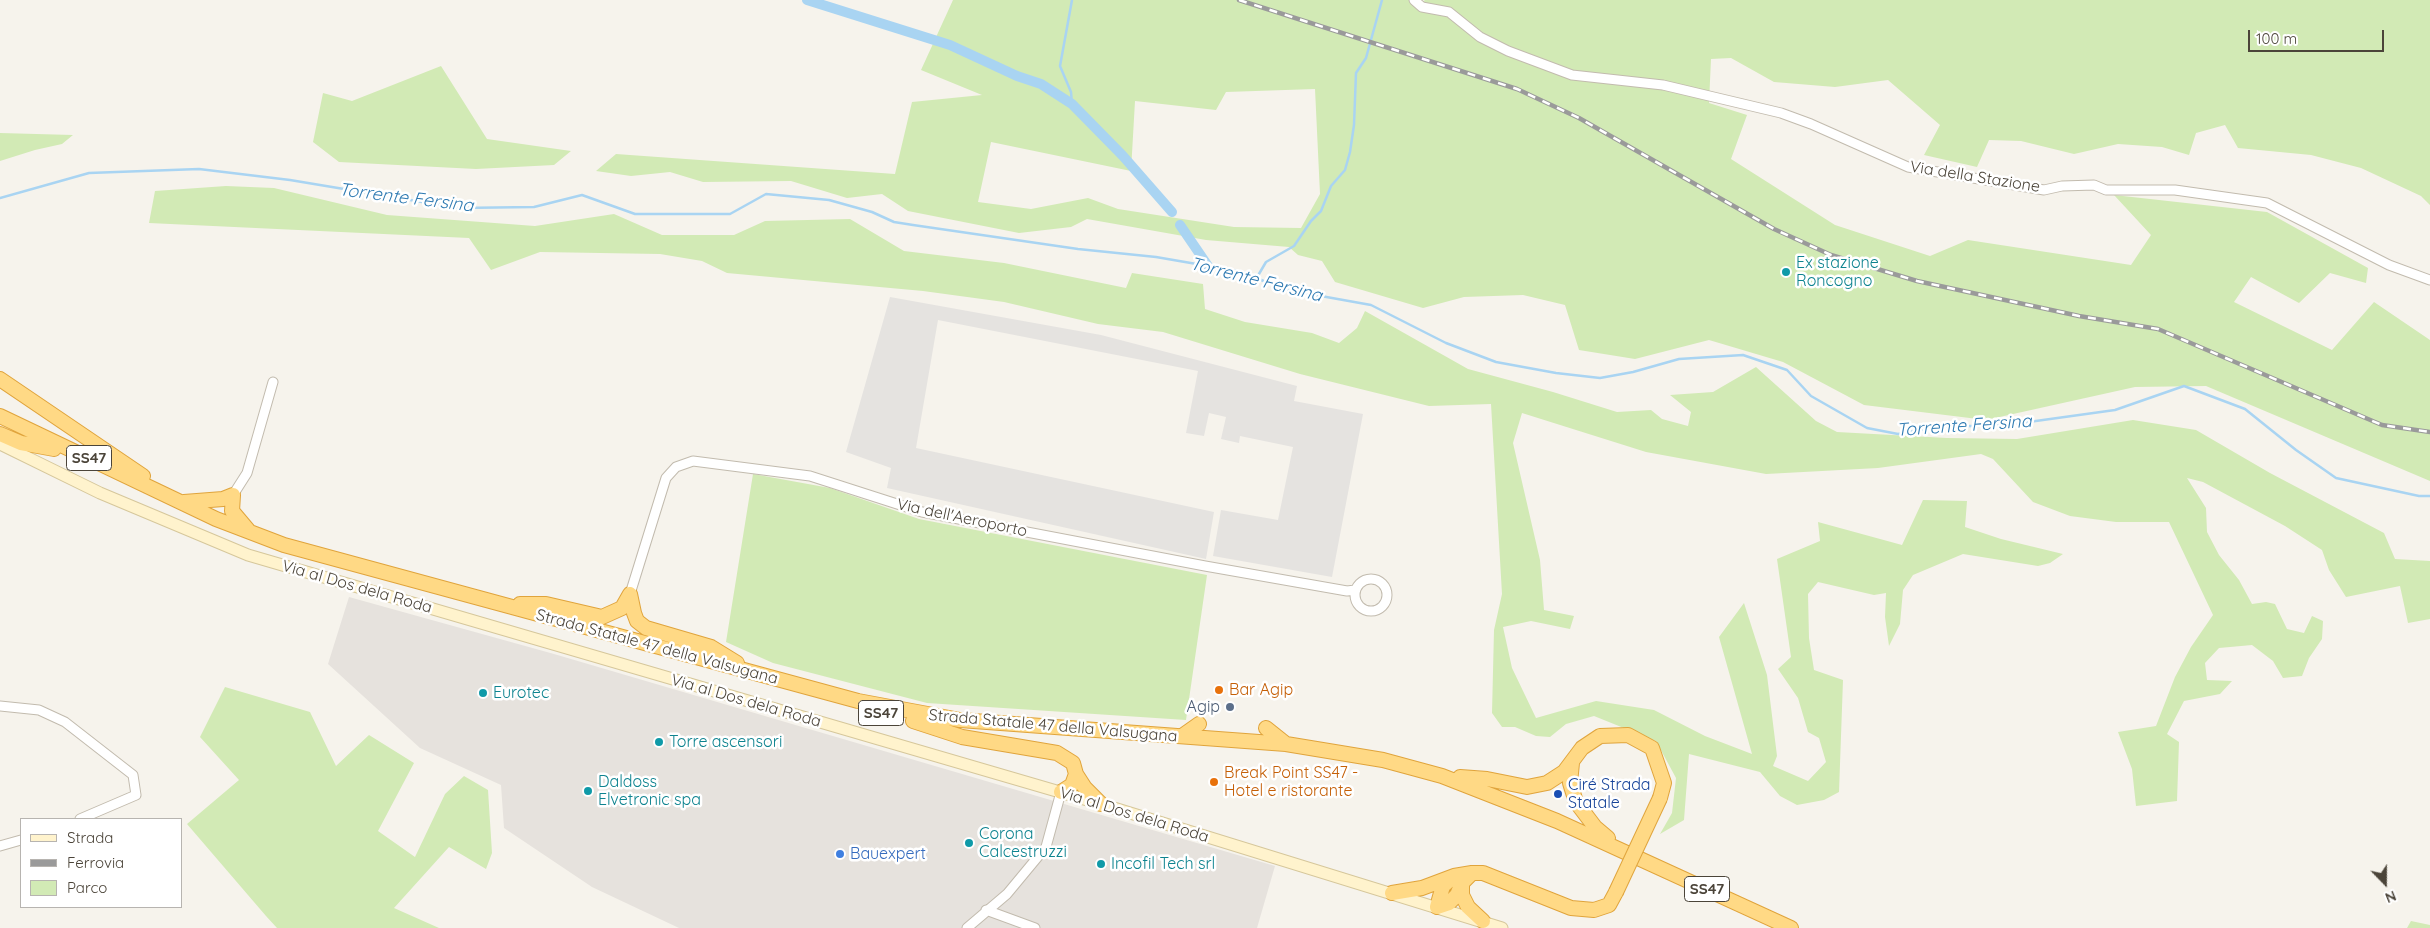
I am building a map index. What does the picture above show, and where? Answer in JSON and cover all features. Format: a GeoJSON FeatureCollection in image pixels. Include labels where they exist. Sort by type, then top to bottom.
{"type":"FeatureCollection","features":[{"type":"Feature","properties":{"kind":"highway"},"geometry":{"type":"LineString","coordinates":[[0,380],[179,501],[223,499],[233,495],[232,511],[252,534]]}},
{"type":"Feature","properties":{"kind":"highway","name":"Strada Statale 47 della Valsugana"},"geometry":{"type":"LineString","coordinates":[[0,416],[252,534],[500,604],[858,701],[960,720],[1286,744],[1383,760],[1442,776],[1557,821],[1791,928]]}},
{"type":"Feature","properties":{"kind":"highway","name":"Strada Statale 47 della Valsugana"},"geometry":{"type":"LineString","coordinates":[[0,424],[190,514],[273,549],[585,635],[913,722],[1302,753],[1380,766],[1478,793],[1775,928]]}},
{"type":"Feature","properties":{"kind":"highway"},"geometry":{"type":"LineString","coordinates":[[0,434],[21,443],[54,448]]}},
{"type":"Feature","properties":{"kind":"highway"},"geometry":{"type":"LineString","coordinates":[[500,604],[546,604],[602,617],[622,608],[630,594]]}},
{"type":"Feature","properties":{"kind":"highway"},"geometry":{"type":"LineString","coordinates":[[630,594],[637,621],[646,628],[711,647],[750,672]]}},
{"type":"Feature","properties":{"kind":"highway"},"geometry":{"type":"LineString","coordinates":[[913,722],[962,737],[1057,753],[1073,762],[1076,774],[1085,788],[1102,804]]}},
{"type":"Feature","properties":{"kind":"highway"},"geometry":{"type":"LineString","coordinates":[[1182,736],[1199,724]]}},
{"type":"Feature","properties":{"kind":"highway"},"geometry":{"type":"LineString","coordinates":[[1266,728],[1286,744]]}},
{"type":"Feature","properties":{"kind":"highway"},"geometry":{"type":"LineString","coordinates":[[1392,893],[1458,879],[1472,873],[1483,873],[1571,908],[1594,910],[1609,905],[1660,798],[1664,783],[1652,748],[1628,735],[1600,736],[1582,748],[1564,772],[1547,782],[1527,787],[1487,779],[1442,776]]}},
{"type":"Feature","properties":{"kind":"highway"},"geometry":{"type":"LineString","coordinates":[[1572,763],[1570,782],[1576,802],[1594,827],[1623,850]]}},
{"type":"Feature","properties":{"kind":"highway"},"geometry":{"type":"LineString","coordinates":[[1061,792],[1072,785],[1076,774]]}},
{"type":"Feature","properties":{"kind":"highway"},"geometry":{"type":"LineString","coordinates":[[1438,907],[1449,903],[1457,895],[1458,879]]}},
{"type":"Feature","properties":{"kind":"highway"},"geometry":{"type":"LineString","coordinates":[[1458,879],[1462,895],[1468,907],[1483,921]]}},
{"type":"Feature","properties":{"kind":"main road","name":"Via al Dos dela Roda"},"geometry":{"type":"LineString","coordinates":[[0,444],[157,518],[248,555],[1102,804],[1502,928]]}},
{"type":"Feature","properties":{"kind":"street","name":"Via della Stazione"},"geometry":{"type":"LineString","coordinates":[[1414,0],[1422,7],[1449,12],[1480,37],[1508,51],[1572,75],[1663,85],[1781,113],[1811,124],[1908,167],[2044,190],[2056,186],[2094,185],[2106,190],[2175,190],[2267,203],[2389,265],[2430,280]]}},
{"type":"Feature","properties":{"kind":"street"},"geometry":{"type":"LineString","coordinates":[[233,495],[247,473],[272,382]]}},
{"type":"Feature","properties":{"kind":"street","name":"Via dell'Aeroporto"},"geometry":{"type":"LineString","coordinates":[[630,594],[666,478],[676,467],[693,460],[810,476],[922,512],[1205,566],[1347,591],[1355,590]]}},
{"type":"Feature","properties":{"kind":"street"},"geometry":{"type":"LineString","coordinates":[[0,706],[39,710],[66,722],[133,775],[136,795],[82,818]]}},
{"type":"Feature","properties":{"kind":"street"},"geometry":{"type":"LineString","coordinates":[[967,928],[1006,894],[1046,847],[1061,792]]}},
{"type":"Feature","properties":{"kind":"street"},"geometry":{"type":"LineString","coordinates":[[0,846],[20,840]]}},
{"type":"Feature","properties":{"kind":"street"},"geometry":{"type":"LineString","coordinates":[[986,910],[1035,928]]}},
{"type":"Feature","properties":{"kind":"shaded area"},"geometry":{"type":"Polygon","coordinates":[[[890,297],[1101,335],[1297,386],[1294,401],[1363,414],[1332,577],[1213,556],[1221,510],[1278,520],[1293,447],[1240,436],[1239,443],[1221,439],[1226,417],[1209,413],[1204,436],[1186,433],[1198,371],[938,320],[916,448],[1214,512],[1206,559],[887,488],[891,468],[846,452],[890,297]]]}},
{"type":"Feature","properties":{"kind":"shaded area"},"geometry":{"type":"Polygon","coordinates":[[[349,597],[554,654],[1275,866],[1257,928],[679,928],[592,887],[504,828],[501,785],[420,748],[328,664],[349,597]]]}},
{"type":"Feature","properties":{"kind":"green space"},"geometry":{"type":"Polygon","coordinates":[[[953,0],[1410,0],[1415,7],[1425,0],[2430,0],[2430,205],[2421,196],[2361,168],[2311,155],[2238,148],[2225,125],[2196,133],[2189,155],[2162,147],[2118,144],[2074,154],[2021,141],[1989,140],[1977,167],[1924,155],[1940,125],[1888,80],[1835,87],[1774,82],[1731,58],[1711,59],[1709,103],[1747,115],[1731,159],[1835,225],[1930,256],[1968,240],[2131,265],[2151,235],[2114,195],[2267,212],[2368,268],[2366,283],[2330,273],[2299,303],[2251,277],[2234,302],[2332,350],[2374,302],[2430,340],[2430,481],[2206,386],[2135,387],[1986,420],[1864,405],[1783,362],[1709,340],[1635,359],[1579,350],[1565,305],[1523,295],[1464,297],[1423,308],[1335,282],[1322,261],[1298,255],[1289,247],[1206,240],[1087,219],[1071,227],[1019,233],[908,211],[882,194],[847,198],[791,181],[703,182],[670,172],[631,176],[596,171],[616,154],[895,174],[912,102],[982,95],[921,70],[953,0]],[[1315,89],[1226,92],[1216,110],[1135,101],[1131,171],[991,142],[978,202],[1031,209],[1088,198],[1118,209],[1234,227],[1301,228],[1320,194],[1315,89]]]}},
{"type":"Feature","properties":{"kind":"green space"},"geometry":{"type":"Polygon","coordinates":[[[441,66],[487,139],[571,151],[554,165],[476,169],[339,162],[313,142],[323,93],[352,101],[441,66]]]}},
{"type":"Feature","properties":{"kind":"green space"},"geometry":{"type":"Polygon","coordinates":[[[0,133],[73,135],[62,144],[0,161],[0,133]]]}},
{"type":"Feature","properties":{"kind":"green space"},"geometry":{"type":"Polygon","coordinates":[[[226,186],[274,188],[387,215],[535,226],[614,214],[662,235],[734,235],[765,221],[850,219],[904,251],[1004,263],[1126,288],[1132,273],[1203,284],[1205,309],[1245,322],[1312,333],[1339,343],[1357,328],[1365,311],[1468,369],[1617,412],[1651,410],[1662,419],[1688,426],[1691,412],[1670,395],[1713,392],[1756,367],[1816,421],[1837,432],[1947,438],[2017,439],[2133,420],[2196,430],[2270,473],[2384,533],[2395,559],[2430,561],[2430,619],[2408,623],[2400,586],[2346,597],[2329,570],[2322,550],[2285,526],[2203,482],[2187,478],[2206,508],[2207,532],[2219,555],[2239,580],[2252,604],[2266,602],[2275,604],[2287,629],[2304,633],[2312,616],[2323,621],[2322,639],[2309,658],[2302,676],[2283,678],[2273,661],[2252,645],[2219,648],[2205,663],[2207,680],[2232,681],[2220,694],[2184,701],[2167,734],[2179,742],[2177,801],[2136,806],[2132,769],[2118,732],[2156,726],[2175,677],[2191,647],[2213,615],[2169,522],[2116,522],[2070,516],[2033,502],[1993,459],[1981,454],[1878,468],[1766,474],[1646,452],[1522,413],[1513,443],[1540,560],[1544,610],[1574,616],[1570,629],[1531,621],[1503,627],[1512,668],[1536,718],[1596,701],[1654,710],[1705,736],[1752,754],[1719,637],[1744,603],[1767,675],[1777,756],[1773,766],[1808,781],[1826,762],[1819,738],[1808,732],[1798,698],[1778,669],[1791,657],[1777,559],[1820,541],[1818,522],[1902,545],[1923,500],[1967,501],[1965,527],[2001,539],[2063,554],[2050,563],[2038,566],[1963,554],[1913,575],[1903,590],[1900,624],[1889,646],[1885,617],[1886,593],[1874,595],[1818,582],[1808,594],[1809,638],[1814,670],[1843,680],[1839,792],[1824,800],[1797,805],[1780,796],[1760,772],[1689,754],[1684,820],[1660,834],[1672,813],[1676,778],[1656,741],[1594,716],[1566,724],[1550,737],[1536,736],[1515,727],[1502,727],[1492,713],[1494,630],[1502,594],[1491,404],[1429,406],[1300,374],[1163,332],[1098,324],[1004,302],[923,291],[727,273],[702,261],[660,254],[540,252],[491,270],[469,238],[149,223],[155,191],[226,186]]]}},
{"type":"Feature","properties":{"kind":"green space"},"geometry":{"type":"Polygon","coordinates":[[[753,474],[830,488],[919,519],[1207,575],[1186,720],[927,703],[773,663],[726,642],[753,474]]]}},
{"type":"Feature","properties":{"kind":"green space"},"geometry":{"type":"Polygon","coordinates":[[[225,687],[310,712],[336,766],[369,735],[414,763],[378,831],[415,857],[445,794],[464,776],[488,790],[492,853],[486,869],[449,847],[394,908],[439,928],[277,928],[266,916],[187,824],[239,780],[200,737],[225,687]]]}},
{"type":"Feature","properties":{"kind":"green space"},"geometry":{"type":"Polygon","coordinates":[[[2411,921],[2430,925],[2430,928],[2407,928],[2411,921]]]}},
{"type":"Feature","properties":{"kind":"waterway"},"geometry":{"type":"LineString","coordinates":[[807,0],[950,45],[1017,76],[1041,84],[1072,104],[1123,156],[1172,212]]}},
{"type":"Feature","properties":{"kind":"waterway"},"geometry":{"type":"LineString","coordinates":[[1072,0],[1060,66],[1071,92],[1072,104]]}},
{"type":"Feature","properties":{"kind":"waterway"},"geometry":{"type":"LineString","coordinates":[[1256,279],[1266,262],[1294,246],[1311,221],[1321,211],[1331,186],[1345,170],[1354,125],[1356,73],[1366,58],[1382,0]]}},
{"type":"Feature","properties":{"kind":"waterway","name":"Torrente Fersina"},"geometry":{"type":"LineString","coordinates":[[0,198],[89,173],[199,169],[290,180],[458,208],[534,207],[582,195],[635,214],[730,214],[766,194],[829,200],[872,212],[894,222],[1078,249],[1156,257],[1243,272],[1282,289],[1371,305],[1446,343],[1496,362],[1556,373],[1600,378],[1633,372],[1679,359],[1743,355],[1787,370],[1811,396],[1867,428],[1898,434],[1937,427],[2007,425],[2115,410],[2184,386],[2245,409],[2296,450],[2336,478],[2419,496],[2430,496]]}},
{"type":"Feature","properties":{"kind":"waterway"},"geometry":{"type":"LineString","coordinates":[[1180,225],[1208,266]]}},
{"type":"Feature","properties":{"kind":"railway"},"geometry":{"type":"LineString","coordinates":[[1239,0],[1517,89],[1579,118],[1774,229],[1831,255],[1917,281],[2079,316],[2158,329],[2382,425],[2430,432]]}},
{"type":"Feature","properties":{"kind":"place","name":"Ex stazione Roncogno"},"geometry":{"type":"Point","coordinates":[1786,272]}},
{"type":"Feature","properties":{"kind":"place","name":"Bar Agip"},"geometry":{"type":"Point","coordinates":[1219,690]}},
{"type":"Feature","properties":{"kind":"place","name":"Eurotec"},"geometry":{"type":"Point","coordinates":[483,693]}},
{"type":"Feature","properties":{"kind":"place","name":"Agip"},"geometry":{"type":"Point","coordinates":[1230,707]}},
{"type":"Feature","properties":{"kind":"place","name":"Torre ascensori"},"geometry":{"type":"Point","coordinates":[659,742]}},
{"type":"Feature","properties":{"kind":"place","name":"Break Point SS47 - Hotel e ristorante"},"geometry":{"type":"Point","coordinates":[1214,782]}},
{"type":"Feature","properties":{"kind":"place","name":"Daldoss Elvetronic spa"},"geometry":{"type":"Point","coordinates":[588,791]}},
{"type":"Feature","properties":{"kind":"place","name":"Ciré Strada Statale"},"geometry":{"type":"Point","coordinates":[1558,794]}},
{"type":"Feature","properties":{"kind":"place","name":"Corona Calcestruzzi"},"geometry":{"type":"Point","coordinates":[969,843]}},
{"type":"Feature","properties":{"kind":"place","name":"Bauexpert"},"geometry":{"type":"Point","coordinates":[840,854]}},
{"type":"Feature","properties":{"kind":"place","name":"Incofil Tech srl"},"geometry":{"type":"Point","coordinates":[1101,864]}}]}
